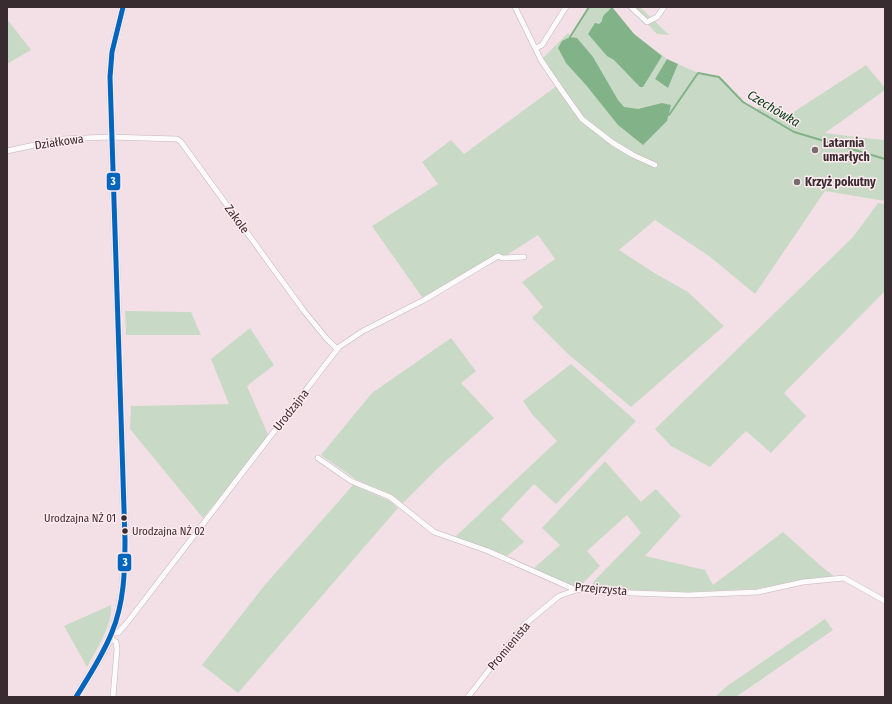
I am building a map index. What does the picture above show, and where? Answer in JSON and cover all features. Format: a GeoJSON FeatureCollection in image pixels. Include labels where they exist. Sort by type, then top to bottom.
{"type":"FeatureCollection","features":[{"type":"Feature","properties":{"kind":"street"},"geometry":{"type":"LineString","coordinates":[[76,697],[111,636],[120,604],[126,570],[112,137],[111,60],[122,7]]}},
{"type":"Feature","properties":{"kind":"street"},"geometry":{"type":"LineString","coordinates":[[515,7],[541,60],[582,119],[613,143],[633,155],[655,165]]}},
{"type":"Feature","properties":{"kind":"street"},"geometry":{"type":"LineString","coordinates":[[536,48],[542,45],[566,7]]}},
{"type":"Feature","properties":{"kind":"street"},"geometry":{"type":"LineString","coordinates":[[631,7],[647,22],[657,18],[664,7]]}},
{"type":"Feature","properties":{"kind":"street","name":"Działkowa"},"geometry":{"type":"LineString","coordinates":[[7,151],[62,139],[112,137]]}},
{"type":"Feature","properties":{"kind":"street","name":"Zakole"},"geometry":{"type":"LineString","coordinates":[[112,137],[177,139],[182,142],[300,305],[326,338],[337,349]]}},
{"type":"Feature","properties":{"kind":"street","name":"Urodzajna"},"geometry":{"type":"LineString","coordinates":[[111,636],[122,629],[337,349],[363,331],[424,300],[498,256],[502,258],[524,258]]}},
{"type":"Feature","properties":{"kind":"street","name":"Przejrzysta"},"geometry":{"type":"LineString","coordinates":[[318,458],[351,481],[390,497],[413,517],[434,532],[488,551],[576,590],[586,589],[604,592],[688,595],[758,592],[803,582],[844,578],[885,601]]}},
{"type":"Feature","properties":{"kind":"street","name":"Promienista"},"geometry":{"type":"LineString","coordinates":[[468,697],[524,625],[559,596],[576,590]]}},
{"type":"Feature","properties":{"kind":"street"},"geometry":{"type":"LineString","coordinates":[[111,636],[116,642],[117,647],[113,697]]}},
{"type":"Feature","properties":{"kind":"shaded area"},"geometry":{"type":"Polygon","coordinates":[[[589,7],[612,7],[634,34],[667,59],[655,79],[668,88],[678,64],[698,73],[719,77],[743,102],[756,109],[772,103],[789,115],[866,65],[885,88],[885,90],[825,133],[885,140],[885,201],[825,191],[755,294],[709,256],[655,220],[619,250],[656,274],[688,292],[724,326],[631,407],[568,354],[532,318],[543,307],[522,282],[555,259],[538,235],[502,258],[424,300],[372,226],[438,184],[422,162],[451,140],[464,154],[558,85],[541,60],[568,33],[571,38],[589,7]]]}},
{"type":"Feature","properties":{"kind":"shaded area"},"geometry":{"type":"Polygon","coordinates":[[[612,7],[634,34],[662,56],[643,87],[640,87],[614,60],[607,56],[588,34],[595,23],[599,24],[602,21],[603,16],[612,7]]]}},
{"type":"Feature","properties":{"kind":"shaded area"},"geometry":{"type":"Polygon","coordinates":[[[627,7],[640,7],[669,35],[657,34],[640,16],[627,7]]]}},
{"type":"Feature","properties":{"kind":"shaded area"},"geometry":{"type":"Polygon","coordinates":[[[7,19],[31,50],[7,64],[7,19]]]}},
{"type":"Feature","properties":{"kind":"shaded area"},"geometry":{"type":"Polygon","coordinates":[[[570,37],[577,38],[593,57],[618,100],[624,107],[638,109],[662,103],[671,105],[667,121],[643,145],[618,125],[566,63],[558,48],[562,41],[570,37]]]}},
{"type":"Feature","properties":{"kind":"shaded area"},"geometry":{"type":"Polygon","coordinates":[[[667,59],[678,64],[668,88],[655,79],[667,59]]]}},
{"type":"Feature","properties":{"kind":"shaded area"},"geometry":{"type":"Polygon","coordinates":[[[878,203],[885,204],[885,291],[784,393],[806,416],[771,453],[746,431],[710,467],[671,446],[655,429],[853,237],[878,203]]]}},
{"type":"Feature","properties":{"kind":"shaded area"},"geometry":{"type":"Polygon","coordinates":[[[125,311],[191,312],[201,335],[126,335],[125,311]]]}},
{"type":"Feature","properties":{"kind":"shaded area"},"geometry":{"type":"Polygon","coordinates":[[[250,328],[274,365],[247,386],[269,437],[203,518],[130,429],[131,406],[229,404],[211,359],[250,328]]]}},
{"type":"Feature","properties":{"kind":"shaded area"},"geometry":{"type":"Polygon","coordinates":[[[451,338],[476,371],[461,383],[494,418],[438,468],[403,503],[391,494],[357,480],[321,455],[372,393],[451,338]]]}},
{"type":"Feature","properties":{"kind":"shaded area"},"geometry":{"type":"Polygon","coordinates":[[[571,364],[636,421],[556,504],[534,484],[501,519],[524,542],[507,556],[455,537],[557,441],[532,414],[523,401],[571,364]]]}},
{"type":"Feature","properties":{"kind":"shaded area"},"geometry":{"type":"Polygon","coordinates":[[[605,461],[641,502],[656,489],[681,516],[645,556],[705,570],[713,585],[783,532],[834,576],[800,580],[756,589],[687,592],[605,589],[591,587],[594,581],[641,533],[627,515],[587,551],[600,566],[581,585],[575,587],[534,568],[560,545],[542,528],[605,461]]]}},
{"type":"Feature","properties":{"kind":"shaded area"},"geometry":{"type":"Polygon","coordinates":[[[353,485],[390,501],[398,508],[238,693],[202,665],[264,586],[353,485]]]}},
{"type":"Feature","properties":{"kind":"shaded area"},"geometry":{"type":"Polygon","coordinates":[[[111,605],[111,613],[107,629],[87,667],[64,626],[111,605]]]}},
{"type":"Feature","properties":{"kind":"shaded area"},"geometry":{"type":"Polygon","coordinates":[[[825,619],[833,630],[736,697],[715,697],[727,686],[825,619]]]}},
{"type":"Feature","properties":{"kind":"waterway","name":"Czechówka"},"geometry":{"type":"LineString","coordinates":[[570,37],[589,7]]}},
{"type":"Feature","properties":{"kind":"waterway","name":"Czechówka"},"geometry":{"type":"LineString","coordinates":[[666,115],[669,115],[698,73],[719,77],[743,102],[794,132],[885,159]]}},
{"type":"Feature","properties":{"kind":"transit line","name":"3"},"geometry":{"type":"LineString","coordinates":[[76,697],[100,657],[112,632],[119,610],[124,575],[125,540],[110,77],[112,52],[123,7]]}},
{"type":"Feature","properties":{"kind":"place","name":"Latarnia umarłych"},"geometry":{"type":"Point","coordinates":[815,150]}},
{"type":"Feature","properties":{"kind":"place","name":"Krzyż pokutny"},"geometry":{"type":"Point","coordinates":[797,182]}},
{"type":"Feature","properties":{"kind":"place","name":"Urodzajna NŻ 01"},"geometry":{"type":"Point","coordinates":[124,518]}},
{"type":"Feature","properties":{"kind":"place","name":"Urodzajna NŻ 02"},"geometry":{"type":"Point","coordinates":[125,531]}}]}
